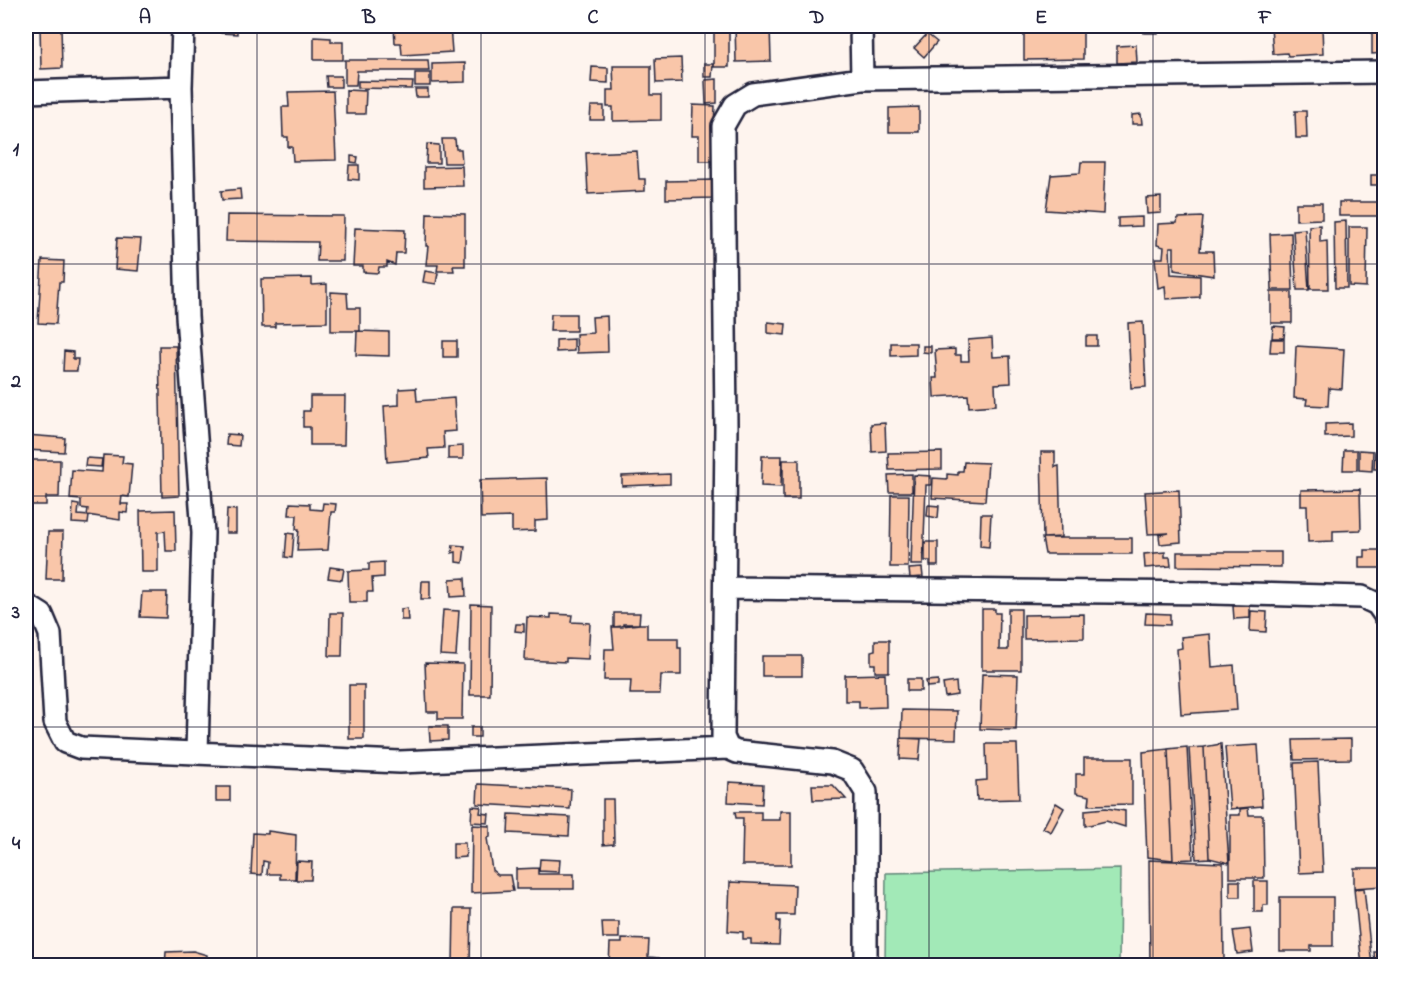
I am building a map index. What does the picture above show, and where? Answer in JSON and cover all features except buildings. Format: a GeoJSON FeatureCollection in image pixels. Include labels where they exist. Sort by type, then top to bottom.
{"type":"FeatureCollection","features":[{"type":"Feature","properties":{"kind":"street"},"geometry":{"type":"LineString","coordinates":[[183,26],[182,87],[187,316],[203,533],[197,752]]}},
{"type":"Feature","properties":{"kind":"street"},"geometry":{"type":"LineString","coordinates":[[861,26],[862,79]]}},
{"type":"Feature","properties":{"kind":"street"},"geometry":{"type":"LineString","coordinates":[[728,748],[723,737],[725,588],[723,126],[735,105],[753,94],[862,79],[1384,72]]}},
{"type":"Feature","properties":{"kind":"street"},"geometry":{"type":"LineString","coordinates":[[26,92],[182,87]]}},
{"type":"Feature","properties":{"kind":"street"},"geometry":{"type":"LineString","coordinates":[[725,588],[1213,593],[1362,597],[1377,604],[1384,614]]}},
{"type":"Feature","properties":{"kind":"street"},"geometry":{"type":"LineString","coordinates":[[26,605],[42,615],[50,634],[55,722],[65,742],[81,748],[400,762],[728,748],[738,752],[832,762],[852,770],[866,792],[866,966]]}},
{"type":"Feature","properties":{"kind":"green space"},"geometry":{"type":"Polygon","coordinates":[[[1120,869],[1119,965],[885,965],[886,873],[1120,869]]]}}]}
